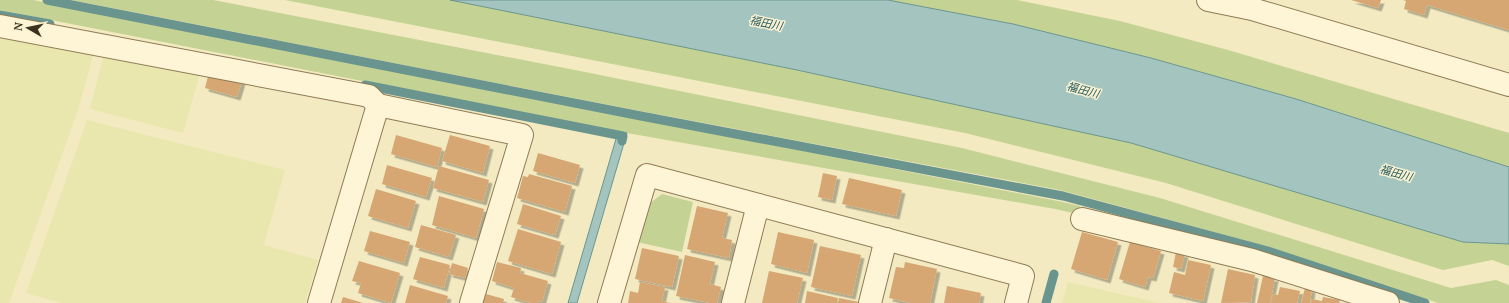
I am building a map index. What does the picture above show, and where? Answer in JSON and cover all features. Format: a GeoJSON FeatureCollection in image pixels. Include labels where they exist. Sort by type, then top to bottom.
{"type":"FeatureCollection","features":[{"type":"Feature","properties":{"kind":"street"},"geometry":{"type":"LineString","coordinates":[[1208,0],[1254,5],[1509,85]]}},
{"type":"Feature","properties":{"kind":"street"},"geometry":{"type":"LineString","coordinates":[[0,26],[370,96],[378,105],[522,135],[471,303]]}},
{"type":"Feature","properties":{"kind":"street"},"geometry":{"type":"LineString","coordinates":[[319,303],[378,105]]}},
{"type":"Feature","properties":{"kind":"street"},"geometry":{"type":"LineString","coordinates":[[609,303],[646,175],[1023,276],[1016,303]]}},
{"type":"Feature","properties":{"kind":"street"},"geometry":{"type":"LineString","coordinates":[[733,303],[758,205]]}},
{"type":"Feature","properties":{"kind":"street"},"geometry":{"type":"LineString","coordinates":[[1082,219],[1252,260],[1388,303]]}},
{"type":"Feature","properties":{"kind":"street"},"geometry":{"type":"LineString","coordinates":[[870,303],[886,239]]}},
{"type":"Feature","properties":{"kind":"shaded area"},"geometry":{"type":"Polygon","coordinates":[[[0,31],[95,49],[78,110],[9,303],[0,303],[0,31]]]}},
{"type":"Feature","properties":{"kind":"shaded area"},"geometry":{"type":"Polygon","coordinates":[[[105,51],[201,70],[183,133],[90,109],[105,51]]]}},
{"type":"Feature","properties":{"kind":"shaded area"},"geometry":{"type":"Polygon","coordinates":[[[87,120],[285,170],[264,245],[318,260],[305,303],[61,303],[26,293],[87,120]]]}},
{"type":"Feature","properties":{"kind":"shaded area"},"geometry":{"type":"Polygon","coordinates":[[[1068,282],[1160,303],[1062,303],[1068,282]]]}},
{"type":"Feature","properties":{"kind":"green space"},"geometry":{"type":"Polygon","coordinates":[[[0,0],[33,0],[1080,206],[1078,214],[627,133],[0,10],[0,0]]]}},
{"type":"Feature","properties":{"kind":"green space"},"geometry":{"type":"Polygon","coordinates":[[[71,0],[213,0],[580,71],[962,148],[1160,198],[1451,288],[1496,280],[1509,285],[1509,303],[1438,303],[1269,247],[1060,190],[640,111],[71,0]]]}},
{"type":"Feature","properties":{"kind":"green space"},"geometry":{"type":"Polygon","coordinates":[[[285,0],[450,0],[797,70],[1131,143],[1463,242],[1506,243],[1509,244],[1509,266],[1492,260],[1443,270],[1166,183],[965,133],[285,0]]]}},
{"type":"Feature","properties":{"kind":"green space"},"geometry":{"type":"Polygon","coordinates":[[[888,0],[1017,0],[1120,21],[1228,50],[1509,133],[1509,167],[1296,99],[1151,58],[1013,24],[888,0]]]}},
{"type":"Feature","properties":{"kind":"green space"},"geometry":{"type":"Polygon","coordinates":[[[662,194],[693,202],[682,252],[637,242],[645,207],[662,194]]]}},
{"type":"Feature","properties":{"kind":"water","name":"福田川"},"geometry":{"type":"Polygon","coordinates":[[[450,0],[888,0],[1013,24],[1151,58],[1296,99],[1509,167],[1509,244],[1463,242],[1131,143],[797,70],[450,0]]]}},
{"type":"Feature","properties":{"kind":"water"},"geometry":{"type":"Polygon","coordinates":[[[618,132],[627,133],[577,303],[568,303],[618,132]]]}},
{"type":"Feature","properties":{"kind":"building"},"geometry":{"type":"Polygon","coordinates":[[[1351,0],[1381,0],[1378,8],[1351,0]]]}},
{"type":"Feature","properties":{"kind":"building"},"geometry":{"type":"Polygon","coordinates":[[[1403,0],[1509,0],[1509,30],[1427,5],[1424,15],[1404,9],[1406,1],[1403,0]]]}},
{"type":"Feature","properties":{"kind":"building"},"geometry":{"type":"Polygon","coordinates":[[[209,72],[242,81],[237,97],[205,88],[209,72]]]}},
{"type":"Feature","properties":{"kind":"building"},"geometry":{"type":"Polygon","coordinates":[[[396,135],[442,148],[437,167],[391,154],[396,135]]]}},
{"type":"Feature","properties":{"kind":"building"},"geometry":{"type":"Polygon","coordinates":[[[450,135],[490,146],[483,173],[442,161],[450,135]]]}},
{"type":"Feature","properties":{"kind":"building"},"geometry":{"type":"Polygon","coordinates":[[[538,153],[580,165],[575,183],[533,171],[538,153]]]}},
{"type":"Feature","properties":{"kind":"building"},"geometry":{"type":"Polygon","coordinates":[[[387,165],[432,178],[426,197],[382,184],[387,165]]]}},
{"type":"Feature","properties":{"kind":"building"},"geometry":{"type":"Polygon","coordinates":[[[439,166],[489,180],[483,202],[433,188],[439,166]]]}},
{"type":"Feature","properties":{"kind":"building"},"geometry":{"type":"Polygon","coordinates":[[[823,173],[837,176],[832,200],[818,197],[823,173]]]}},
{"type":"Feature","properties":{"kind":"building"},"geometry":{"type":"Polygon","coordinates":[[[529,174],[572,186],[565,212],[517,198],[523,176],[528,177],[529,174]]]}},
{"type":"Feature","properties":{"kind":"building"},"geometry":{"type":"Polygon","coordinates":[[[849,178],[902,190],[896,216],[842,204],[849,178]]]}},
{"type":"Feature","properties":{"kind":"building"},"geometry":{"type":"Polygon","coordinates":[[[376,189],[416,201],[408,228],[368,216],[376,189]]]}},
{"type":"Feature","properties":{"kind":"building"},"geometry":{"type":"Polygon","coordinates":[[[439,196],[484,209],[476,238],[432,225],[439,196]]]}},
{"type":"Feature","properties":{"kind":"building"},"geometry":{"type":"Polygon","coordinates":[[[523,204],[561,216],[555,235],[517,224],[523,204]]]}},
{"type":"Feature","properties":{"kind":"building"},"geometry":{"type":"Polygon","coordinates":[[[697,206],[728,213],[722,238],[732,240],[729,258],[687,249],[697,206]]]}},
{"type":"Feature","properties":{"kind":"building"},"geometry":{"type":"Polygon","coordinates":[[[421,225],[456,235],[449,257],[415,247],[421,225]]]}},
{"type":"Feature","properties":{"kind":"building"},"geometry":{"type":"Polygon","coordinates":[[[518,229],[561,242],[552,274],[508,261],[518,229]]]}},
{"type":"Feature","properties":{"kind":"building"},"geometry":{"type":"Polygon","coordinates":[[[370,231],[410,242],[404,263],[364,251],[370,231]]]}},
{"type":"Feature","properties":{"kind":"building"},"geometry":{"type":"Polygon","coordinates":[[[778,232],[814,240],[807,273],[771,264],[778,232]]]}},
{"type":"Feature","properties":{"kind":"building"},"geometry":{"type":"Polygon","coordinates":[[[1082,232],[1118,242],[1107,280],[1071,269],[1082,232]]]}},
{"type":"Feature","properties":{"kind":"building"},"geometry":{"type":"Polygon","coordinates":[[[1130,242],[1161,251],[1153,278],[1148,277],[1145,287],[1119,279],[1130,242]]]}},
{"type":"Feature","properties":{"kind":"building"},"geometry":{"type":"Polygon","coordinates":[[[820,246],[861,255],[852,296],[811,287],[820,246]]]}},
{"type":"Feature","properties":{"kind":"building"},"geometry":{"type":"Polygon","coordinates":[[[642,248],[679,256],[672,287],[635,279],[642,248]]]}},
{"type":"Feature","properties":{"kind":"building"},"geometry":{"type":"Polygon","coordinates":[[[1176,252],[1185,254],[1181,269],[1173,267],[1176,252]]]}},
{"type":"Feature","properties":{"kind":"building"},"geometry":{"type":"Polygon","coordinates":[[[685,255],[715,262],[710,284],[721,287],[717,303],[676,296],[685,255]]]}},
{"type":"Feature","properties":{"kind":"building"},"geometry":{"type":"Polygon","coordinates":[[[420,257],[450,265],[444,288],[413,279],[420,257]]]}},
{"type":"Feature","properties":{"kind":"building"},"geometry":{"type":"Polygon","coordinates":[[[1188,260],[1211,265],[1203,301],[1169,293],[1174,272],[1185,275],[1188,260]]]}},
{"type":"Feature","properties":{"kind":"building"},"geometry":{"type":"Polygon","coordinates":[[[359,261],[400,273],[391,303],[358,293],[361,283],[352,281],[359,261]]]}},
{"type":"Feature","properties":{"kind":"building"},"geometry":{"type":"Polygon","coordinates":[[[497,262],[521,268],[520,273],[548,281],[542,302],[538,301],[538,303],[531,303],[511,297],[514,288],[492,281],[497,262]]]}},
{"type":"Feature","properties":{"kind":"building"},"geometry":{"type":"Polygon","coordinates":[[[905,262],[937,269],[930,303],[911,303],[889,298],[896,267],[904,268],[905,262]]]}},
{"type":"Feature","properties":{"kind":"building"},"geometry":{"type":"Polygon","coordinates":[[[452,263],[468,268],[465,278],[449,274],[452,263]]]}},
{"type":"Feature","properties":{"kind":"building"},"geometry":{"type":"Polygon","coordinates":[[[1228,269],[1255,275],[1251,302],[1221,303],[1228,269]]]}},
{"type":"Feature","properties":{"kind":"building"},"geometry":{"type":"Polygon","coordinates":[[[769,271],[803,278],[797,303],[762,303],[769,271]]]}},
{"type":"Feature","properties":{"kind":"building"},"geometry":{"type":"Polygon","coordinates":[[[1263,276],[1275,278],[1270,303],[1257,303],[1263,276]]]}},
{"type":"Feature","properties":{"kind":"building"},"geometry":{"type":"Polygon","coordinates":[[[640,282],[665,287],[662,301],[670,303],[628,303],[630,291],[638,293],[640,282]]]}},
{"type":"Feature","properties":{"kind":"building"},"geometry":{"type":"Polygon","coordinates":[[[410,285],[448,296],[446,303],[405,303],[410,285]]]}},
{"type":"Feature","properties":{"kind":"building"},"geometry":{"type":"Polygon","coordinates":[[[947,286],[981,293],[979,303],[944,303],[947,286]]]}},
{"type":"Feature","properties":{"kind":"building"},"geometry":{"type":"Polygon","coordinates":[[[1280,287],[1300,291],[1297,303],[1271,303],[1273,294],[1278,295],[1280,287]]]}},
{"type":"Feature","properties":{"kind":"building"},"geometry":{"type":"Polygon","coordinates":[[[1305,288],[1312,289],[1310,303],[1301,303],[1305,288]]]}},
{"type":"Feature","properties":{"kind":"building"},"geometry":{"type":"Polygon","coordinates":[[[807,291],[838,298],[837,303],[805,303],[807,291]]]}},
{"type":"Feature","properties":{"kind":"building"},"geometry":{"type":"Polygon","coordinates":[[[486,294],[504,299],[503,303],[483,303],[486,294]]]}},
{"type":"Feature","properties":{"kind":"building"},"geometry":{"type":"Polygon","coordinates":[[[343,297],[363,303],[341,303],[343,297]]]}},
{"type":"Feature","properties":{"kind":"building"},"geometry":{"type":"Polygon","coordinates":[[[1323,297],[1340,300],[1339,303],[1311,303],[1312,299],[1322,301],[1323,297]]]}},
{"type":"Feature","properties":{"kind":"building"},"geometry":{"type":"Polygon","coordinates":[[[839,298],[859,302],[859,303],[838,303],[839,298]]]}},
{"type":"Feature","properties":{"kind":"waterway"},"geometry":{"type":"LineString","coordinates":[[47,0],[641,116],[1063,196],[1271,252],[1425,303]]}},
{"type":"Feature","properties":{"kind":"waterway"},"geometry":{"type":"LineString","coordinates":[[0,15],[50,24]]}},
{"type":"Feature","properties":{"kind":"waterway"},"geometry":{"type":"LineString","coordinates":[[365,85],[623,136],[622,141]]}},
{"type":"Feature","properties":{"kind":"waterway"},"geometry":{"type":"LineString","coordinates":[[1046,303],[1054,274]]}}]}
